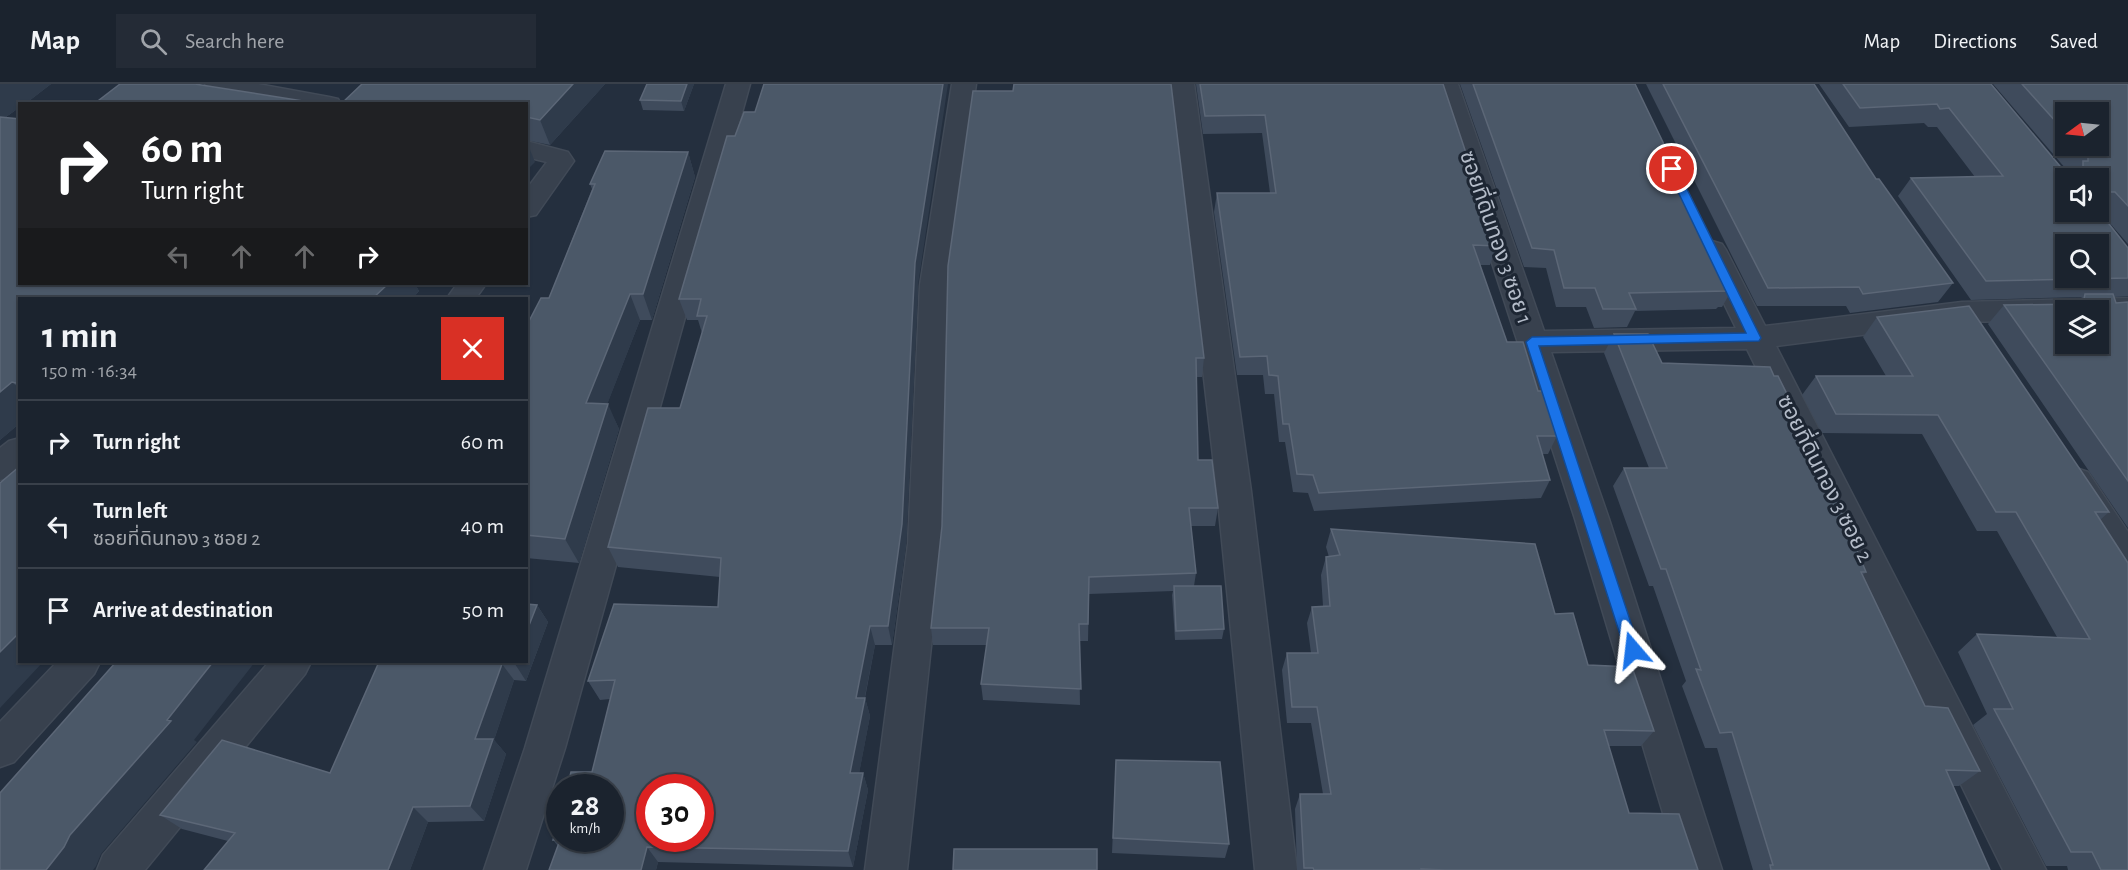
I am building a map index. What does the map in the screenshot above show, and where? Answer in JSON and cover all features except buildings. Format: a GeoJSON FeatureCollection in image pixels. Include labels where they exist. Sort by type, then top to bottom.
{"type":"FeatureCollection","features":[{"type":"Feature","properties":{"kind":"street"},"geometry":{"type":"LineString","coordinates":[[217,84],[318,102]]}},
{"type":"Feature","properties":{"kind":"street"},"geometry":{"type":"LineString","coordinates":[[505,870],[545,748],[738,84]]}},
{"type":"Feature","properties":{"kind":"street"},"geometry":{"type":"LineString","coordinates":[[886,870],[925,544],[934,285],[964,84]]}},
{"type":"Feature","properties":{"kind":"street"},"geometry":{"type":"LineString","coordinates":[[1182,84],[1234,490],[1276,870]]}},
{"type":"Feature","properties":{"kind":"street","name":"ซอยที่ดินทอง 3 ซอย 1"},"geometry":{"type":"LineString","coordinates":[[1446,84],[1592,519],[1701,870]]}},
{"type":"Feature","properties":{"kind":"street"},"geometry":{"type":"LineString","coordinates":[[528,150],[561,159],[528,206]]}},
{"type":"Feature","properties":{"kind":"street","name":"ซอยที่ดินทอง 3 ซอย 2"},"geometry":{"type":"LineString","coordinates":[[1698,221],[2025,870]]}},
{"type":"Feature","properties":{"kind":"street"},"geometry":{"type":"LineString","coordinates":[[1942,284],[1982,342]]}},
{"type":"Feature","properties":{"kind":"street"},"geometry":{"type":"LineString","coordinates":[[462,297],[471,285]]}},
{"type":"Feature","properties":{"kind":"street"},"geometry":{"type":"LineString","coordinates":[[1532,342],[1755,338],[1962,312],[2128,308]]}},
{"type":"Feature","properties":{"kind":"street"},"geometry":{"type":"LineString","coordinates":[[0,467],[18,452]]}},
{"type":"Feature","properties":{"kind":"street"},"geometry":{"type":"LineString","coordinates":[[2062,461],[2128,560]]}},
{"type":"Feature","properties":{"kind":"street"},"geometry":{"type":"LineString","coordinates":[[0,749],[80,663]]}},
{"type":"Feature","properties":{"kind":"street"},"geometry":{"type":"LineString","coordinates":[[118,870],[291,663]]}},
{"type":"Feature","properties":{"kind":"route"},"geometry":{"type":"LineString","coordinates":[[1633,650],[1592,519],[1532,342],[1755,338],[1672,169]]}}]}
